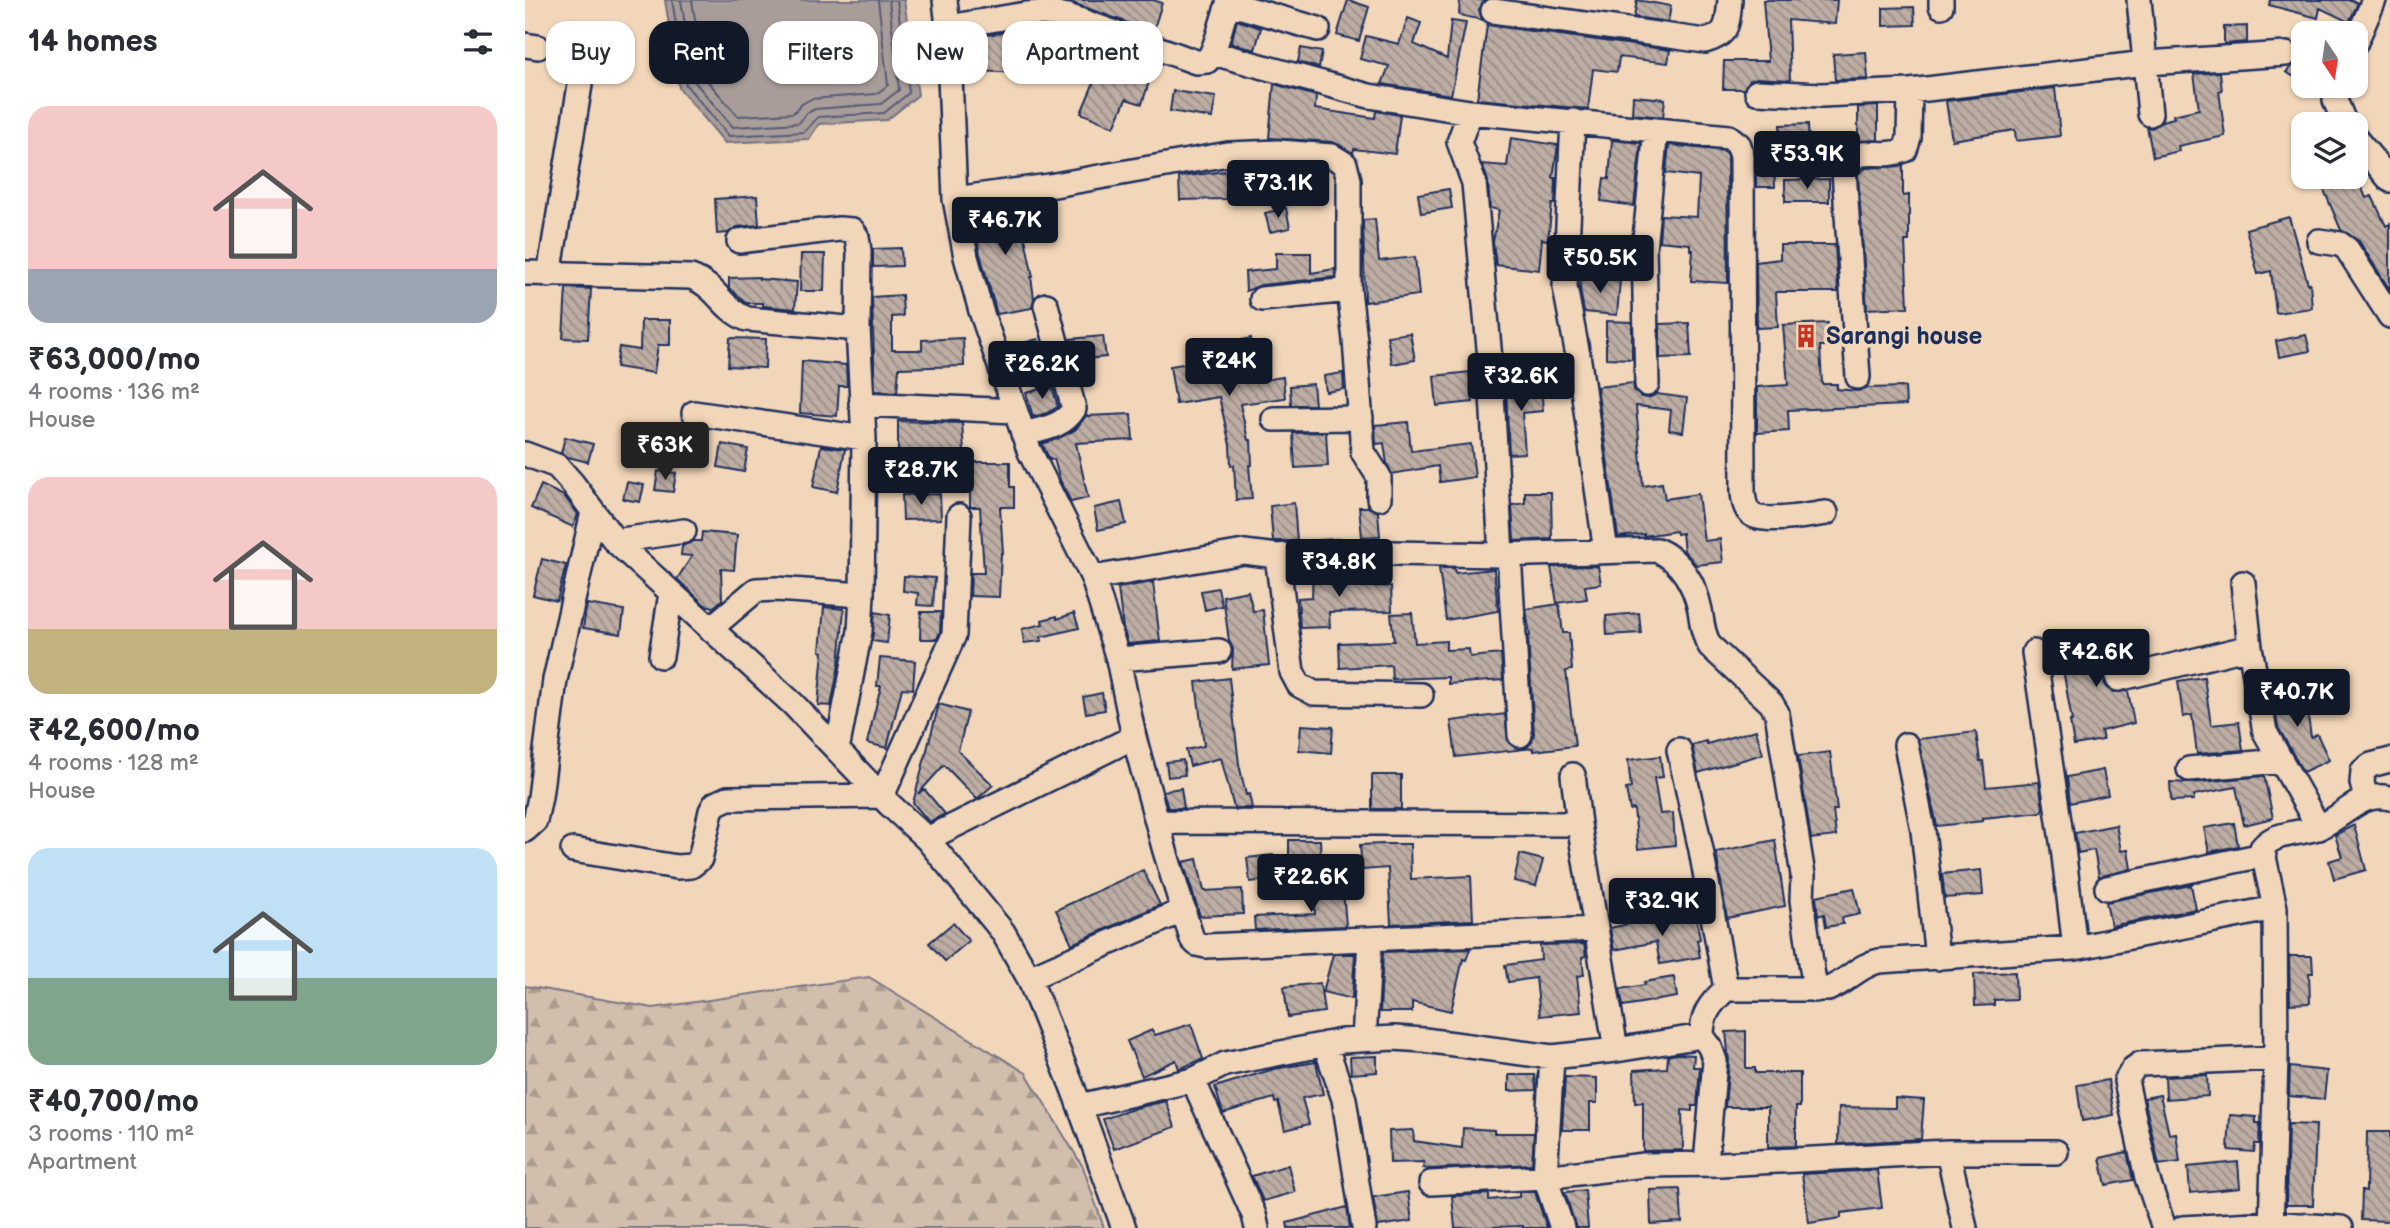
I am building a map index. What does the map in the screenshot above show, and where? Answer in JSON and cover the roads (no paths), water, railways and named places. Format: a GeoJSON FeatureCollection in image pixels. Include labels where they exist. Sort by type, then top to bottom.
{"type":"FeatureCollection","features":[{"type":"Feature","properties":{"kind":"street"},"geometry":{"type":"LineString","coordinates":[[945,0],[947,21]]}},
{"type":"Feature","properties":{"kind":"street"},"geometry":{"type":"LineString","coordinates":[[1493,11],[1705,41],[1718,38],[1726,29],[1730,0]]}},
{"type":"Feature","properties":{"kind":"street"},"geometry":{"type":"LineString","coordinates":[[2139,0],[2150,114]]}},
{"type":"Feature","properties":{"kind":"street"},"geometry":{"type":"LineString","coordinates":[[2365,21],[2374,0]]}},
{"type":"Feature","properties":{"kind":"street"},"geometry":{"type":"LineString","coordinates":[[988,21],[1044,13],[1068,16],[1196,62],[1207,61],[1213,53],[1229,1],[1318,29]]}},
{"type":"Feature","properties":{"kind":"street"},"geometry":{"type":"LineString","coordinates":[[1213,53],[1369,96],[1470,112],[1729,137],[1739,145],[1742,157],[1745,506],[1752,515],[1763,519],[1826,513]]}},
{"type":"Feature","properties":{"kind":"street"},"geometry":{"type":"LineString","coordinates":[[1757,92],[1821,95],[1910,91],[2146,63],[2286,54]]}},
{"type":"Feature","properties":{"kind":"street"},"geometry":{"type":"LineString","coordinates":[[950,84],[955,199],[966,257],[981,311],[1029,450],[1093,578],[1118,659],[1134,737],[1157,822],[1192,939],[1197,944],[1206,946],[1596,929]]}},
{"type":"Feature","properties":{"kind":"street"},"geometry":{"type":"LineString","coordinates":[[549,275],[580,85]]}},
{"type":"Feature","properties":{"kind":"street"},"geometry":{"type":"LineString","coordinates":[[1858,377],[1844,171],[1849,160],[1861,154],[1895,154],[1905,150],[1909,138],[1910,91]]}},
{"type":"Feature","properties":{"kind":"street"},"geometry":{"type":"LineString","coordinates":[[1470,112],[1459,142],[1474,183],[1520,735]]}},
{"type":"Feature","properties":{"kind":"street"},"geometry":{"type":"LineString","coordinates":[[1573,121],[1565,287],[1579,361],[1606,552]]}},
{"type":"Feature","properties":{"kind":"street"},"geometry":{"type":"LineString","coordinates":[[1647,384],[1644,247],[1656,130]]}},
{"type":"Feature","properties":{"kind":"street"},"geometry":{"type":"LineString","coordinates":[[955,199],[1049,186],[1228,154],[1278,152],[1332,156],[1345,164],[1349,180],[1349,290],[1363,452],[1379,477],[1379,498]]}},
{"type":"Feature","properties":{"kind":"street"},"geometry":{"type":"LineString","coordinates":[[2368,154],[2390,180]]}},
{"type":"Feature","properties":{"kind":"street"},"geometry":{"type":"LineString","coordinates":[[740,241],[839,229],[852,230],[857,237],[858,329],[864,438],[862,595],[860,631],[837,750]]}},
{"type":"Feature","properties":{"kind":"street"},"geometry":{"type":"LineString","coordinates":[[2319,241],[2340,244],[2347,249],[2390,316]]}},
{"type":"Feature","properties":{"kind":"street"},"geometry":{"type":"LineString","coordinates":[[525,273],[691,277],[703,281],[736,314],[747,318],[858,329]]}},
{"type":"Feature","properties":{"kind":"street"},"geometry":{"type":"LineString","coordinates":[[1262,299],[1349,290]]}},
{"type":"Feature","properties":{"kind":"street"},"geometry":{"type":"LineString","coordinates":[[1024,434],[1058,425],[1069,418],[1074,409],[1046,305]]}},
{"type":"Feature","properties":{"kind":"street"},"geometry":{"type":"LineString","coordinates":[[861,404],[1015,411]]}},
{"type":"Feature","properties":{"kind":"street"},"geometry":{"type":"LineString","coordinates":[[694,413],[864,438]]}},
{"type":"Feature","properties":{"kind":"street"},"geometry":{"type":"LineString","coordinates":[[1274,419],[1360,418]]}},
{"type":"Feature","properties":{"kind":"street"},"geometry":{"type":"LineString","coordinates":[[525,454],[557,466],[615,541],[793,704],[927,839],[1003,932],[1029,978],[1080,1106],[1124,1228]]}},
{"type":"Feature","properties":{"kind":"street"},"geometry":{"type":"LineString","coordinates":[[525,830],[535,821],[555,680],[593,512]]}},
{"type":"Feature","properties":{"kind":"street"},"geometry":{"type":"LineString","coordinates":[[882,796],[954,635],[959,516]]}},
{"type":"Feature","properties":{"kind":"street"},"geometry":{"type":"LineString","coordinates":[[615,541],[684,531]]}},
{"type":"Feature","properties":{"kind":"street"},"geometry":{"type":"LineString","coordinates":[[1093,578],[1244,552],[1277,556],[1336,552],[1505,555],[1657,550],[1678,562],[1696,596],[1705,638],[1710,646],[1772,703],[1777,713],[1803,875],[1802,900],[1815,990]]}},
{"type":"Feature","properties":{"kind":"street"},"geometry":{"type":"LineString","coordinates":[[1277,556],[1292,673],[1299,685],[1314,693],[1421,695]]}},
{"type":"Feature","properties":{"kind":"street"},"geometry":{"type":"LineString","coordinates":[[2243,583],[2250,647],[2265,732],[2319,828]]}},
{"type":"Feature","properties":{"kind":"street"},"geometry":{"type":"LineString","coordinates":[[710,629],[756,590],[862,595]]}},
{"type":"Feature","properties":{"kind":"street"},"geometry":{"type":"LineString","coordinates":[[661,656],[671,593]]}},
{"type":"Feature","properties":{"kind":"street"},"geometry":{"type":"LineString","coordinates":[[2118,679],[2250,647]]}},
{"type":"Feature","properties":{"kind":"street"},"geometry":{"type":"LineString","coordinates":[[1118,659],[1219,651]]}},
{"type":"Feature","properties":{"kind":"street"},"geometry":{"type":"LineString","coordinates":[[2034,652],[2075,948]]}},
{"type":"Feature","properties":{"kind":"street"},"geometry":{"type":"LineString","coordinates":[[927,839],[1134,737]]}},
{"type":"Feature","properties":{"kind":"street"},"geometry":{"type":"LineString","coordinates":[[1906,745],[1923,831],[1937,958]]}},
{"type":"Feature","properties":{"kind":"street"},"geometry":{"type":"LineString","coordinates":[[1679,750],[1701,850],[1726,989]]}},
{"type":"Feature","properties":{"kind":"street"},"geometry":{"type":"LineString","coordinates":[[2366,798],[2362,783],[2363,771],[2371,765],[2390,760]]}},
{"type":"Feature","properties":{"kind":"street"},"geometry":{"type":"LineString","coordinates":[[2189,769],[2280,761]]}},
{"type":"Feature","properties":{"kind":"street"},"geometry":{"type":"LineString","coordinates":[[1573,775],[1616,1050]]}},
{"type":"Feature","properties":{"kind":"street"},"geometry":{"type":"LineString","coordinates":[[2271,1226],[2276,1058],[2275,908],[2262,848],[2274,838],[2319,828],[2366,798],[2380,795],[2390,798]]}},
{"type":"Feature","properties":{"kind":"street"},"geometry":{"type":"LineString","coordinates":[[573,850],[677,867],[691,866],[700,859],[711,811],[715,804],[728,798],[882,796]]}},
{"type":"Feature","properties":{"kind":"street"},"geometry":{"type":"LineString","coordinates":[[1157,822],[1579,824]]}},
{"type":"Feature","properties":{"kind":"street"},"geometry":{"type":"LineString","coordinates":[[2107,888],[2263,855]]}},
{"type":"Feature","properties":{"kind":"street"},"geometry":{"type":"LineString","coordinates":[[1706,1163],[1715,1061],[1702,1036],[1705,1012],[1726,989],[1828,989],[1841,984],[1867,964],[2075,948],[2275,908]]}},
{"type":"Feature","properties":{"kind":"street"},"geometry":{"type":"LineString","coordinates":[[1029,978],[1184,910]]}},
{"type":"Feature","properties":{"kind":"street"},"geometry":{"type":"LineString","coordinates":[[1364,1039],[1370,940]]}},
{"type":"Feature","properties":{"kind":"street"},"geometry":{"type":"LineString","coordinates":[[1080,1106],[1193,1080],[1225,1064],[1364,1039],[1424,1040],[1552,1057],[1702,1036]]}},
{"type":"Feature","properties":{"kind":"street"},"geometry":{"type":"LineString","coordinates":[[1325,1044],[1344,1099],[1364,1228]]}},
{"type":"Feature","properties":{"kind":"street"},"geometry":{"type":"LineString","coordinates":[[1552,1057],[1545,1177],[1562,1228]]}},
{"type":"Feature","properties":{"kind":"street"},"geometry":{"type":"LineString","coordinates":[[2164,1228],[2147,1178],[2126,1081],[2133,1069],[2140,1064],[2276,1058]]}},
{"type":"Feature","properties":{"kind":"street"},"geometry":{"type":"LineString","coordinates":[[1193,1080],[1254,1215],[1257,1228]]}},
{"type":"Feature","properties":{"kind":"street"},"geometry":{"type":"LineString","coordinates":[[1948,1152],[1965,1228]]}},
{"type":"Feature","properties":{"kind":"street"},"geometry":{"type":"LineString","coordinates":[[1431,1183],[1545,1177],[1644,1165],[1948,1152],[2056,1152]]}},
{"type":"Feature","properties":{"kind":"street"},"geometry":{"type":"LineString","coordinates":[[2183,1228],[2341,1228]]}},
{"type":"Feature","properties":{"kind":"water"},"geometry":{"type":"Polygon","coordinates":[[[665,0],[904,0],[907,21],[892,21],[892,84],[916,84],[918,95],[887,120],[819,124],[809,139],[725,143],[678,84],[749,84],[749,21],[668,21],[665,0]]]}},
{"type":"Feature","properties":{"kind":"place","name":"Sarangi house"},"geometry":{"type":"Point","coordinates":[1806,336]}}]}
